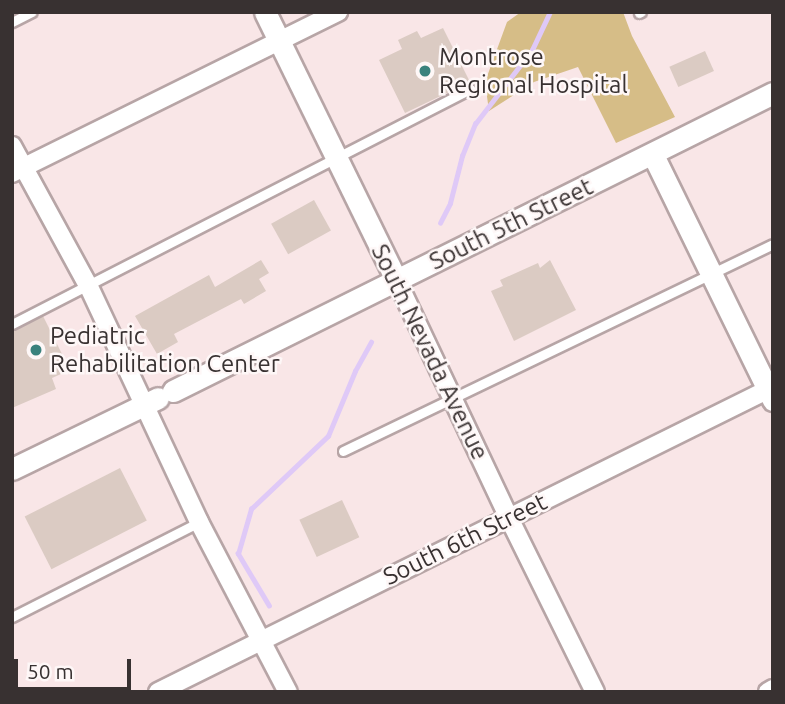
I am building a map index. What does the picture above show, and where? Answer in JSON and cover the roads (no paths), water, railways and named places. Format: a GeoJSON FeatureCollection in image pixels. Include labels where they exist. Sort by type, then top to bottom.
{"type":"FeatureCollection","features":[{"type":"Feature","properties":{"kind":"street","name":"South Nevada Avenue"},"geometry":{"type":"LineString","coordinates":[[265,12],[595,692]]}},
{"type":"Feature","properties":{"kind":"street"},"geometry":{"type":"LineString","coordinates":[[18,170],[338,12]]}},
{"type":"Feature","properties":{"kind":"street","name":"South 5th Street"},"geometry":{"type":"LineString","coordinates":[[12,469],[653,155],[773,93]]}},
{"type":"Feature","properties":{"kind":"street"},"geometry":{"type":"LineString","coordinates":[[12,146],[18,170],[159,398],[199,522],[288,692]]}},
{"type":"Feature","properties":{"kind":"street"},"geometry":{"type":"LineString","coordinates":[[653,155],[771,392]]}},
{"type":"Feature","properties":{"kind":"street","name":"South 6th Street"},"geometry":{"type":"LineString","coordinates":[[158,692],[509,517],[771,392]]}},
{"type":"Feature","properties":{"kind":"street"},"geometry":{"type":"LineString","coordinates":[[768,692],[773,689]]}},
{"type":"Feature","properties":{"kind":"lane"},"geometry":{"type":"LineString","coordinates":[[12,22],[32,12]]}},
{"type":"Feature","properties":{"kind":"lane"},"geometry":{"type":"LineString","coordinates":[[12,324],[89,287],[470,89]]}},
{"type":"Feature","properties":{"kind":"lane"},"geometry":{"type":"LineString","coordinates":[[343,451],[773,244]]}},
{"type":"Feature","properties":{"kind":"lane"},"geometry":{"type":"LineString","coordinates":[[12,617],[199,522]]}},
{"type":"Feature","properties":{"kind":"waterway"},"geometry":{"type":"LineString","coordinates":[[440,223],[450,203],[462,156],[475,124],[532,50],[550,12]]}},
{"type":"Feature","properties":{"kind":"waterway"},"geometry":{"type":"LineString","coordinates":[[269,606],[238,554],[251,509],[328,436],[355,371],[371,342]]}},
{"type":"Feature","properties":{"kind":"place","name":"Montrose Regional Hospital"},"geometry":{"type":"Point","coordinates":[425,71]}},
{"type":"Feature","properties":{"kind":"place","name":"Pediatric Rehabilitation Center"},"geometry":{"type":"Point","coordinates":[36,350]}}]}
